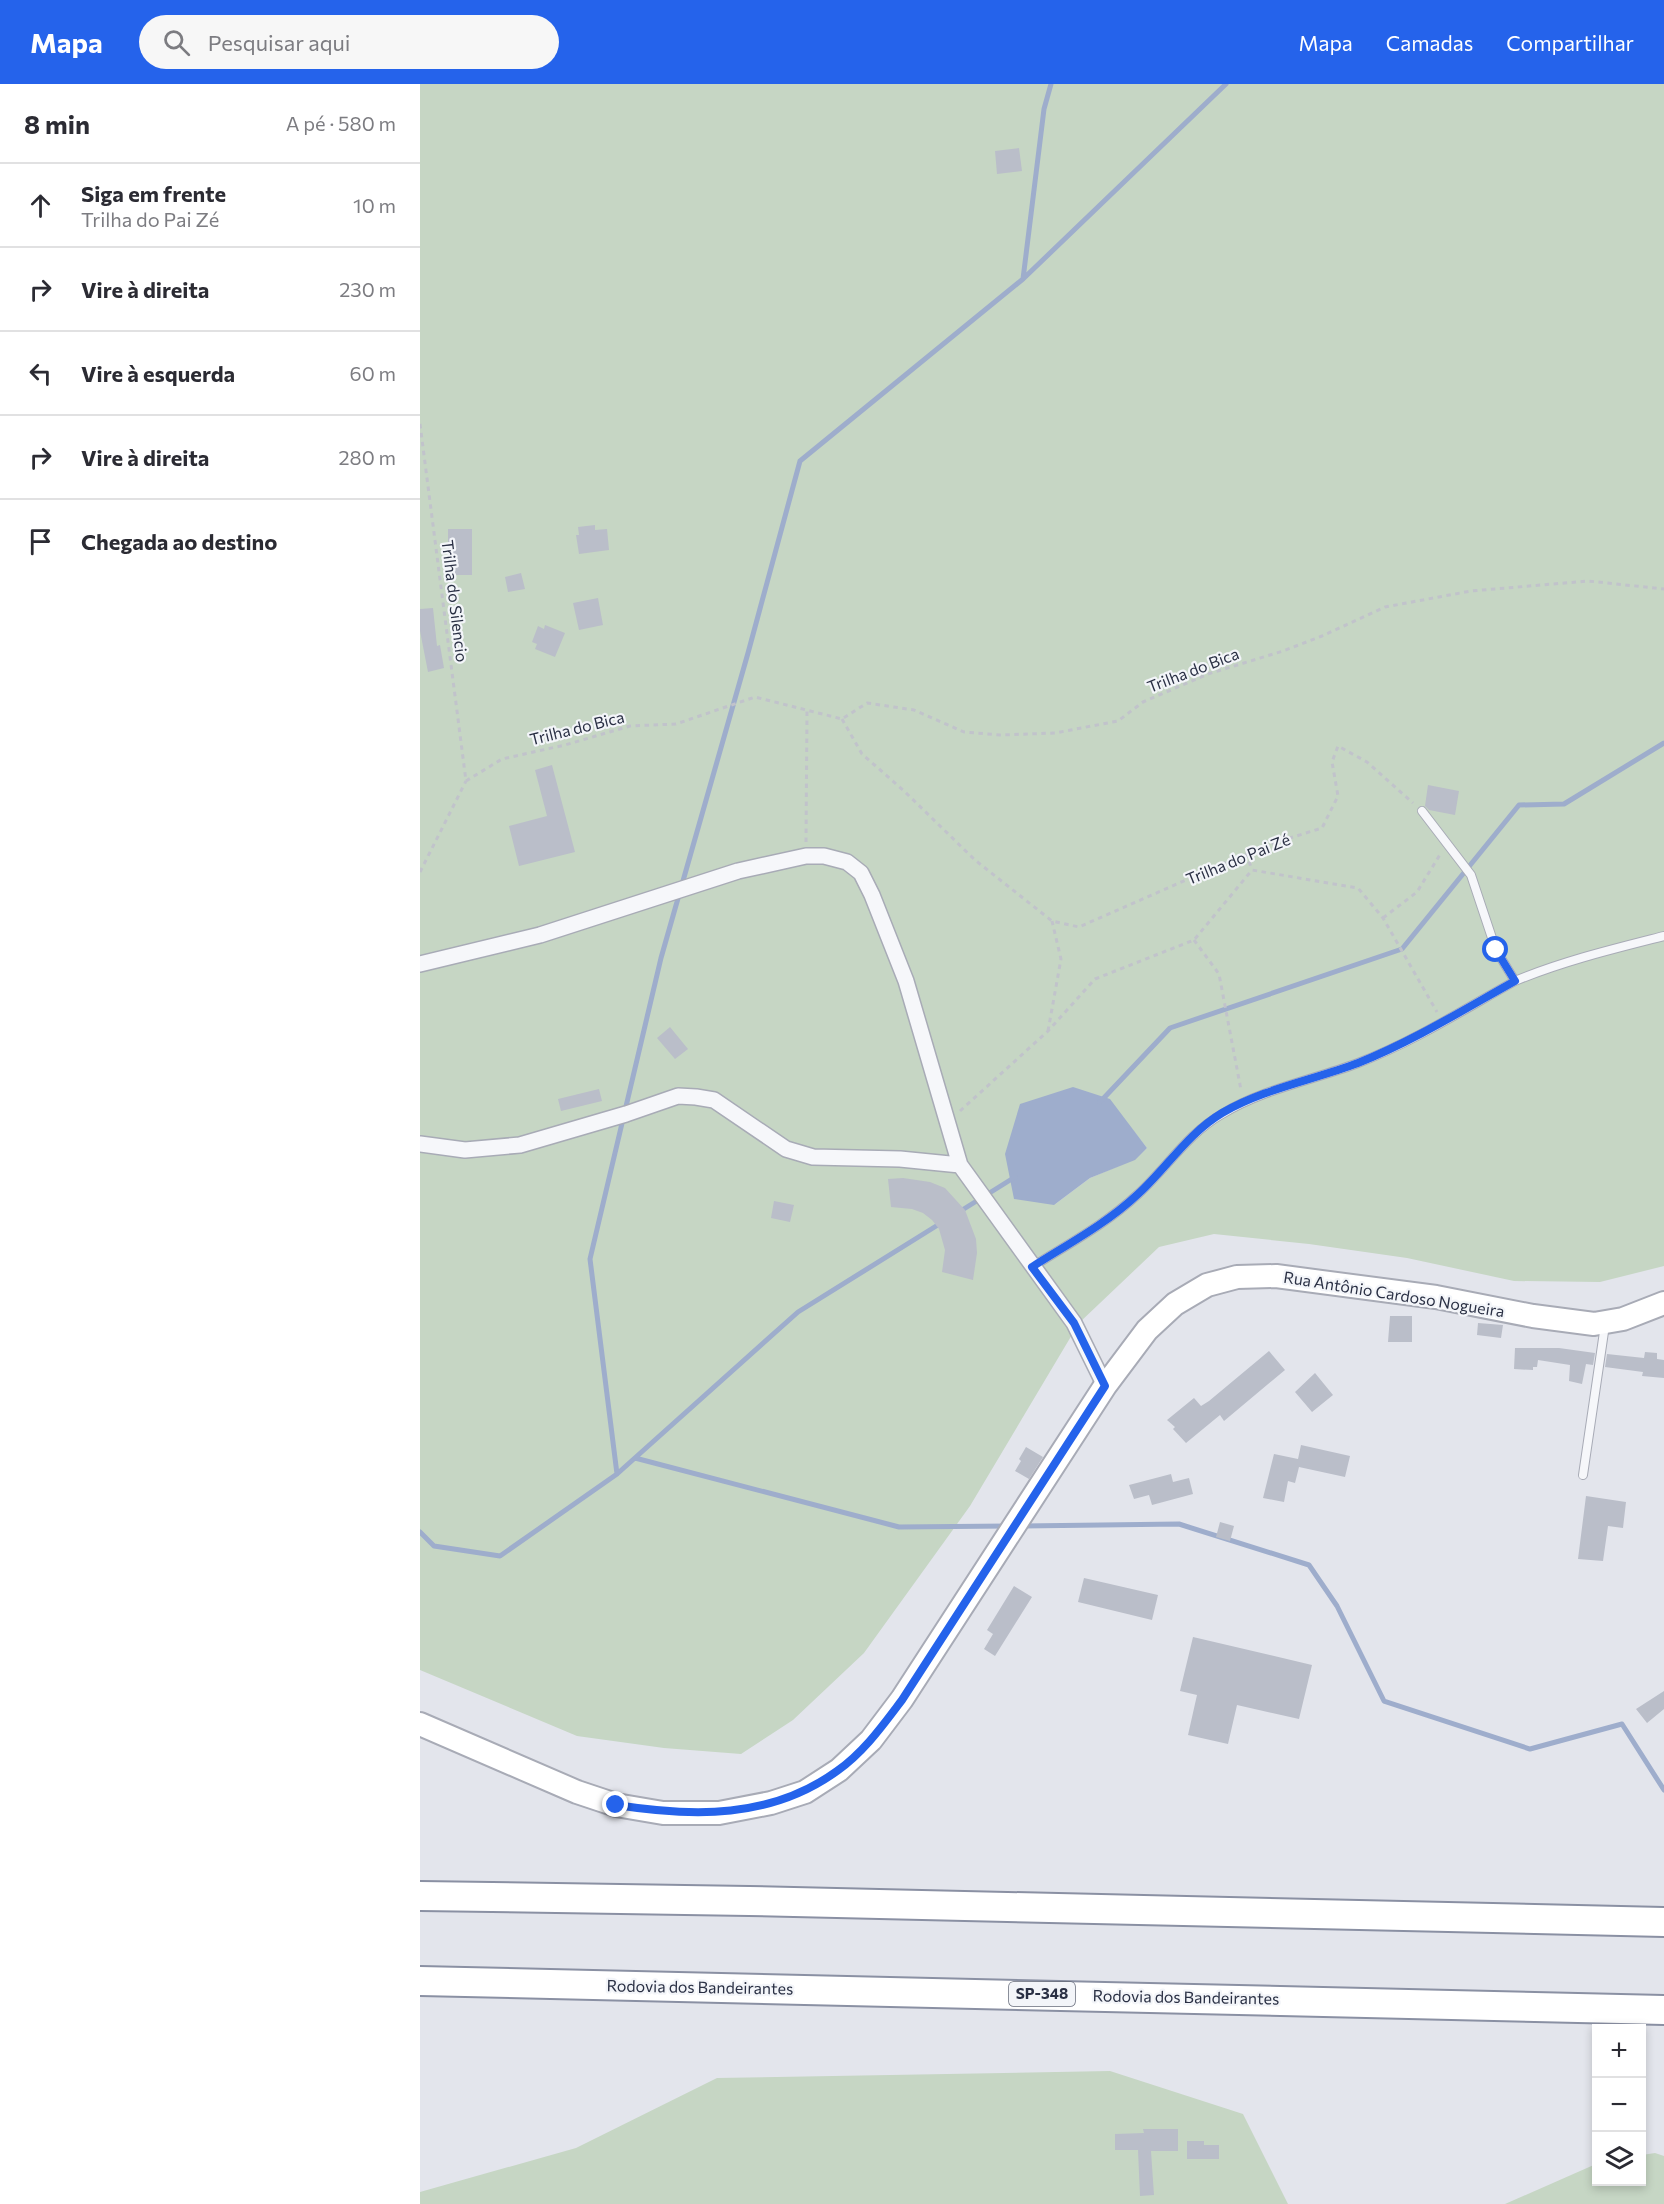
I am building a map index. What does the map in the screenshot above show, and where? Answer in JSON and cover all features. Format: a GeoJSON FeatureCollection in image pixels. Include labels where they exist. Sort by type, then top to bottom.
{"type":"FeatureCollection","features":[{"type":"Feature","properties":{"kind":"highway"},"geometry":{"type":"LineString","coordinates":[[420,1896],[749,1900],[1664,1922]]}},
{"type":"Feature","properties":{"kind":"highway","name":"Rodovia dos Bandeirantes"},"geometry":{"type":"LineString","coordinates":[[420,1981],[1664,2010]]}},
{"type":"Feature","properties":{"kind":"main road","name":"Rua Antônio Cardoso Nogueira"},"geometry":{"type":"LineString","coordinates":[[420,1724],[578,1792],[616,1805],[663,1813],[719,1813],[771,1803],[805,1792],[839,1770],[871,1740],[902,1700],[1105,1386],[1147,1330],[1175,1304],[1207,1285],[1237,1277],[1276,1276],[1436,1297],[1594,1324],[1606,1323],[1664,1303]]}},
{"type":"Feature","properties":{"kind":"street"},"geometry":{"type":"LineString","coordinates":[[423,959],[540,935],[728,874],[806,855],[824,856],[847,862],[861,873],[872,895],[906,981],[960,1165],[1074,1323],[1105,1386]]}},
{"type":"Feature","properties":{"kind":"street"},"geometry":{"type":"LineString","coordinates":[[420,1144],[465,1150],[520,1144],[626,1114],[678,1096],[696,1096],[714,1100],[786,1149],[813,1157],[900,1159],[960,1165]]}},
{"type":"Feature","properties":{"kind":"lane"},"geometry":{"type":"LineString","coordinates":[[1422,811],[1471,875],[1496,950],[1515,981]]}},
{"type":"Feature","properties":{"kind":"lane"},"geometry":{"type":"LineString","coordinates":[[1032,1267],[1118,1212],[1140,1193],[1197,1132],[1222,1113],[1358,1063],[1402,1044],[1515,981],[1608,950],[1664,936]]}},
{"type":"Feature","properties":{"kind":"lane"},"geometry":{"type":"LineString","coordinates":[[1583,1475],[1606,1323]]}},
{"type":"Feature","properties":{"kind":"path","name":"Trilha do Silencio"},"geometry":{"type":"LineString","coordinates":[[420,424],[466,781]]}},
{"type":"Feature","properties":{"kind":"path","name":"Trilha do Bica"},"geometry":{"type":"LineString","coordinates":[[466,781],[502,759],[565,745],[630,726],[676,724],[755,697],[842,719],[867,703],[914,710],[964,732],[1000,735],[1055,733],[1118,721],[1143,702],[1197,679],[1322,636],[1385,607],[1472,591],[1588,581],[1664,589]]}},
{"type":"Feature","properties":{"kind":"path"},"geometry":{"type":"LineString","coordinates":[[806,855],[807,711]]}},
{"type":"Feature","properties":{"kind":"path","name":"Trilha do Pai Zé"},"geometry":{"type":"LineString","coordinates":[[842,719],[862,754],[975,860],[1052,921],[1079,927],[1261,846],[1322,828],[1338,796],[1332,762],[1338,746],[1367,762],[1422,811]]}},
{"type":"Feature","properties":{"kind":"path"},"geometry":{"type":"LineString","coordinates":[[420,872],[466,781]]}},
{"type":"Feature","properties":{"kind":"path"},"geometry":{"type":"LineString","coordinates":[[1383,918],[1417,892],[1446,843]]}},
{"type":"Feature","properties":{"kind":"path"},"geometry":{"type":"LineString","coordinates":[[1246,853],[1252,870]]}},
{"type":"Feature","properties":{"kind":"path"},"geometry":{"type":"LineString","coordinates":[[1252,870],[1358,888],[1383,918],[1442,1022]]}},
{"type":"Feature","properties":{"kind":"path"},"geometry":{"type":"LineString","coordinates":[[948,1122],[1048,1030],[1095,979],[1194,940],[1252,870]]}},
{"type":"Feature","properties":{"kind":"path"},"geometry":{"type":"LineString","coordinates":[[1048,1030],[1061,959],[1052,921]]}},
{"type":"Feature","properties":{"kind":"path"},"geometry":{"type":"LineString","coordinates":[[1194,940],[1219,974],[1244,1104]]}},
{"type":"Feature","properties":{"kind":"green space"},"geometry":{"type":"Polygon","coordinates":[[[420,84],[1664,84],[1664,1266],[1600,1282],[1514,1281],[1407,1258],[1214,1234],[1159,1247],[1079,1323],[970,1506],[864,1653],[793,1720],[741,1754],[664,1748],[577,1736],[420,1670],[420,84]],[[1132,1129],[1054,1205],[1090,1178],[1135,1159],[1147,1148],[1132,1129]]]}},
{"type":"Feature","properties":{"kind":"green space"},"geometry":{"type":"Polygon","coordinates":[[[1110,2071],[1243,2114],[1288,2204],[420,2204],[420,2192],[576,2148],[717,2078],[1110,2071]]]}},
{"type":"Feature","properties":{"kind":"green space"},"geometry":{"type":"Polygon","coordinates":[[[1655,2153],[1664,2156],[1664,2204],[1505,2204],[1592,2166],[1592,2186],[1646,2186],[1646,2154],[1655,2153]]]}},
{"type":"Feature","properties":{"kind":"water"},"geometry":{"type":"Polygon","coordinates":[[[1073,1087],[1110,1099],[1147,1148],[1135,1160],[1090,1178],[1054,1205],[1014,1199],[1005,1154],[1020,1104],[1073,1087]]]}},
{"type":"Feature","properties":{"kind":"building"},"geometry":{"type":"Polygon","coordinates":[[[1019,148],[1022,171],[997,174],[995,151],[1019,148]]]}},
{"type":"Feature","properties":{"kind":"building"},"geometry":{"type":"Polygon","coordinates":[[[595,525],[595,530],[607,529],[609,550],[579,554],[576,535],[579,535],[578,527],[595,525]]]}},
{"type":"Feature","properties":{"kind":"building"},"geometry":{"type":"Polygon","coordinates":[[[448,529],[472,529],[472,575],[448,575],[448,529]]]}},
{"type":"Feature","properties":{"kind":"building"},"geometry":{"type":"Polygon","coordinates":[[[521,573],[525,589],[508,592],[505,577],[521,573]]]}},
{"type":"Feature","properties":{"kind":"building"},"geometry":{"type":"Polygon","coordinates":[[[598,598],[603,625],[579,630],[573,603],[598,598]]]}},
{"type":"Feature","properties":{"kind":"building"},"geometry":{"type":"Polygon","coordinates":[[[433,608],[437,646],[440,645],[444,668],[428,672],[420,631],[420,609],[433,608]]]}},
{"type":"Feature","properties":{"kind":"building"},"geometry":{"type":"Polygon","coordinates":[[[545,625],[565,633],[555,657],[535,649],[537,644],[532,642],[538,626],[544,629],[545,625]]]}},
{"type":"Feature","properties":{"kind":"building"},"geometry":{"type":"Polygon","coordinates":[[[552,765],[575,852],[519,866],[509,826],[547,816],[535,770],[552,765]]]}},
{"type":"Feature","properties":{"kind":"building"},"geometry":{"type":"Polygon","coordinates":[[[1428,785],[1459,791],[1455,815],[1429,810],[1425,806],[1428,785]]]}},
{"type":"Feature","properties":{"kind":"building"},"geometry":{"type":"Polygon","coordinates":[[[670,1027],[688,1049],[675,1059],[657,1038],[670,1027]]]}},
{"type":"Feature","properties":{"kind":"building"},"geometry":{"type":"Polygon","coordinates":[[[599,1089],[602,1101],[561,1111],[558,1099],[599,1089]]]}},
{"type":"Feature","properties":{"kind":"building"},"geometry":{"type":"Polygon","coordinates":[[[903,1178],[930,1182],[945,1188],[965,1210],[976,1239],[977,1253],[973,1280],[942,1272],[945,1250],[939,1229],[932,1220],[912,1209],[891,1207],[888,1179],[903,1178]]]}},
{"type":"Feature","properties":{"kind":"building"},"geometry":{"type":"Polygon","coordinates":[[[774,1201],[794,1205],[790,1222],[771,1218],[774,1201]]]}},
{"type":"Feature","properties":{"kind":"building"},"geometry":{"type":"Polygon","coordinates":[[[1390,1316],[1412,1316],[1412,1342],[1388,1342],[1390,1316]]]}},
{"type":"Feature","properties":{"kind":"building"},"geometry":{"type":"Polygon","coordinates":[[[1478,1323],[1503,1325],[1501,1338],[1477,1335],[1478,1323]]]}},
{"type":"Feature","properties":{"kind":"building"},"geometry":{"type":"Polygon","coordinates":[[[1515,1348],[1559,1348],[1595,1353],[1593,1365],[1586,1364],[1582,1384],[1569,1381],[1570,1365],[1538,1360],[1537,1367],[1533,1367],[1533,1370],[1514,1369],[1515,1348]]]}},
{"type":"Feature","properties":{"kind":"building"},"geometry":{"type":"Polygon","coordinates":[[[1269,1351],[1285,1370],[1224,1421],[1220,1415],[1186,1443],[1167,1420],[1194,1398],[1201,1406],[1209,1401],[1269,1351]]]}},
{"type":"Feature","properties":{"kind":"building"},"geometry":{"type":"Polygon","coordinates":[[[1645,1352],[1657,1353],[1657,1359],[1664,1360],[1664,1378],[1642,1376],[1643,1372],[1605,1367],[1607,1354],[1644,1358],[1645,1352]]]}},
{"type":"Feature","properties":{"kind":"building"},"geometry":{"type":"Polygon","coordinates":[[[1315,1373],[1333,1395],[1312,1412],[1295,1392],[1315,1373]]]}},
{"type":"Feature","properties":{"kind":"building"},"geometry":{"type":"Polygon","coordinates":[[[1301,1445],[1350,1456],[1345,1477],[1299,1467],[1295,1483],[1288,1481],[1284,1502],[1263,1498],[1274,1454],[1298,1459],[1301,1445]]]}},
{"type":"Feature","properties":{"kind":"building"},"geometry":{"type":"Polygon","coordinates":[[[1026,1447],[1043,1457],[1029,1479],[1015,1471],[1026,1447]]]}},
{"type":"Feature","properties":{"kind":"building"},"geometry":{"type":"Polygon","coordinates":[[[1171,1474],[1173,1482],[1189,1478],[1193,1494],[1152,1505],[1149,1495],[1134,1499],[1129,1485],[1171,1474]]]}},
{"type":"Feature","properties":{"kind":"building"},"geometry":{"type":"Polygon","coordinates":[[[1586,1496],[1626,1502],[1623,1528],[1608,1526],[1603,1561],[1578,1559],[1586,1496]]]}},
{"type":"Feature","properties":{"kind":"building"},"geometry":{"type":"Polygon","coordinates":[[[1220,1522],[1234,1526],[1230,1541],[1216,1537],[1220,1522]]]}},
{"type":"Feature","properties":{"kind":"building"},"geometry":{"type":"Polygon","coordinates":[[[1084,1578],[1158,1595],[1152,1620],[1078,1602],[1084,1578]]]}},
{"type":"Feature","properties":{"kind":"building"},"geometry":{"type":"Polygon","coordinates":[[[1014,1586],[1032,1597],[995,1656],[984,1649],[993,1634],[987,1630],[1014,1586]]]}},
{"type":"Feature","properties":{"kind":"building"},"geometry":{"type":"Polygon","coordinates":[[[1193,1637],[1312,1665],[1299,1719],[1237,1705],[1228,1744],[1188,1735],[1197,1695],[1180,1691],[1193,1637]]]}},
{"type":"Feature","properties":{"kind":"building"},"geometry":{"type":"Polygon","coordinates":[[[1664,1691],[1664,1709],[1647,1723],[1636,1709],[1664,1691]]]}},
{"type":"Feature","properties":{"kind":"building"},"geometry":{"type":"Polygon","coordinates":[[[1143,2129],[1178,2129],[1178,2151],[1151,2151],[1154,2195],[1140,2196],[1138,2150],[1115,2150],[1115,2134],[1144,2133],[1143,2129]]]}},
{"type":"Feature","properties":{"kind":"building"},"geometry":{"type":"Polygon","coordinates":[[[1187,2141],[1204,2141],[1204,2145],[1219,2145],[1219,2159],[1187,2159],[1187,2141]]]}},
{"type":"Feature","properties":{"kind":"waterway"},"geometry":{"type":"LineString","coordinates":[[1023,279],[1044,109],[1051,84]]}},
{"type":"Feature","properties":{"kind":"waterway"},"geometry":{"type":"LineString","coordinates":[[617,1474],[590,1259],[661,958],[800,461],[1023,279],[1226,84]]}},
{"type":"Feature","properties":{"kind":"waterway"},"geometry":{"type":"LineString","coordinates":[[1100,1102],[1170,1028],[1402,949],[1519,805],[1564,804],[1664,743]]}},
{"type":"Feature","properties":{"kind":"waterway"},"geometry":{"type":"LineString","coordinates":[[959,1212],[1015,1177]]}},
{"type":"Feature","properties":{"kind":"waterway"},"geometry":{"type":"LineString","coordinates":[[420,1532],[434,1546],[500,1556],[617,1474],[798,1312],[941,1223]]}},
{"type":"Feature","properties":{"kind":"waterway"},"geometry":{"type":"LineString","coordinates":[[635,1458],[899,1527],[1008,1526]]}},
{"type":"Feature","properties":{"kind":"waterway"},"geometry":{"type":"LineString","coordinates":[[1023,1526],[1179,1524],[1309,1565],[1337,1606],[1384,1701],[1530,1749],[1622,1724],[1664,1790]]}},
{"type":"Feature","properties":{"kind":"route"},"geometry":{"type":"LineString","coordinates":[[616,1805],[663,1813],[719,1813],[771,1803],[805,1792],[839,1770],[871,1740],[902,1700],[1105,1386],[1074,1323],[1032,1267],[1118,1212],[1140,1193],[1197,1132],[1222,1113],[1257,1097],[1358,1063],[1402,1044],[1515,981],[1496,950]]}}]}
